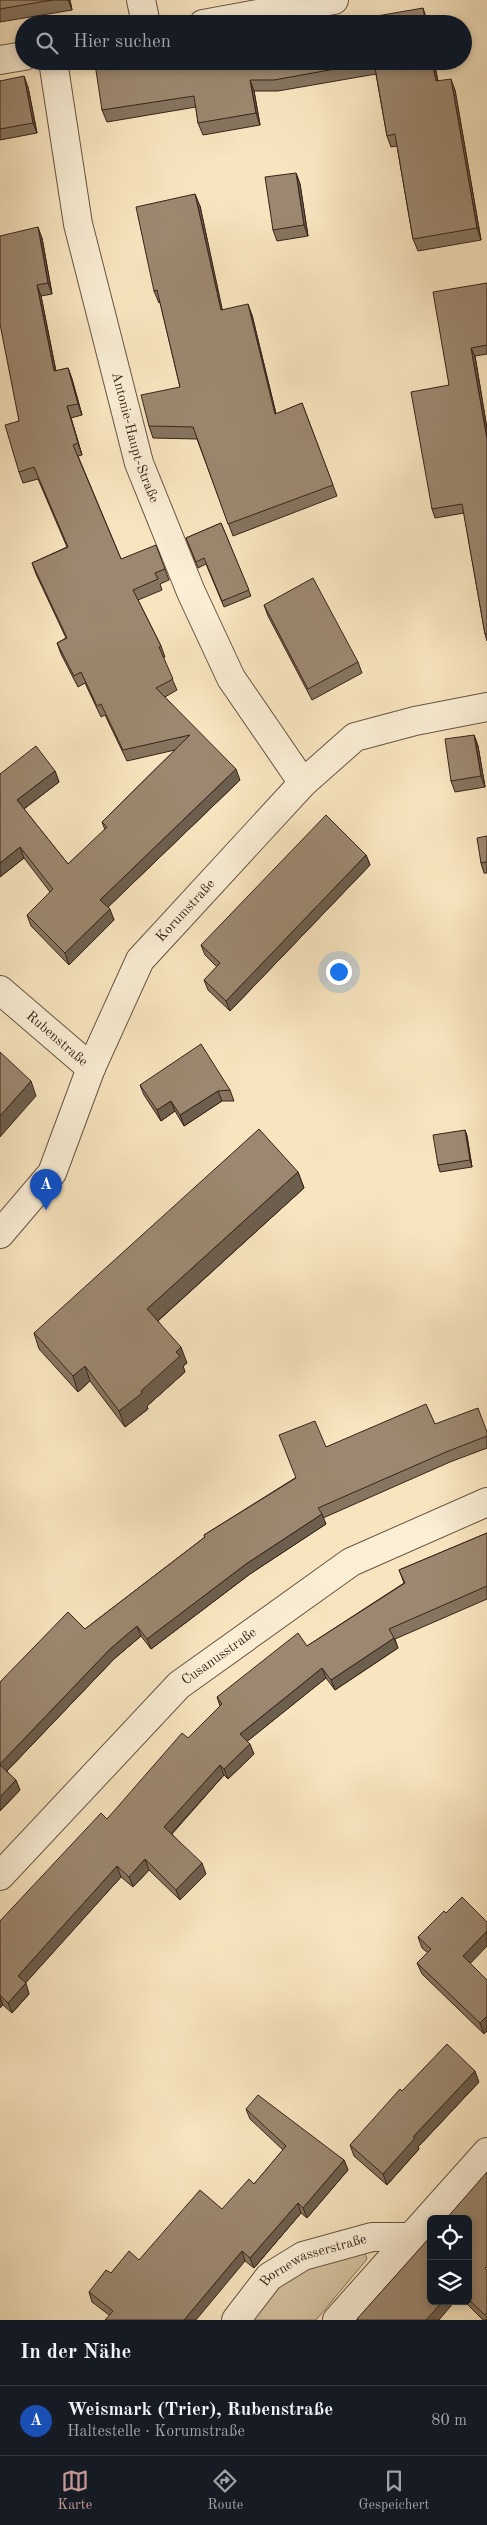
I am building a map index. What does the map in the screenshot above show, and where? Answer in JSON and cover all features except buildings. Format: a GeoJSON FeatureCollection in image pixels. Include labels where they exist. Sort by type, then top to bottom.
{"type":"FeatureCollection","features":[{"type":"Feature","properties":{"kind":"street"},"geometry":{"type":"LineString","coordinates":[[141,0],[144,15]]}},
{"type":"Feature","properties":{"kind":"street"},"geometry":{"type":"LineString","coordinates":[[252,15],[334,0]]}},
{"type":"Feature","properties":{"kind":"street"},"geometry":{"type":"LineString","coordinates":[[0,60],[15,58]]}},
{"type":"Feature","properties":{"kind":"street","name":"Antonie-Haupt-Straße"},"geometry":{"type":"LineString","coordinates":[[55,70],[78,224],[139,463],[192,592],[231,678],[303,783]]}},
{"type":"Feature","properties":{"kind":"street","name":"Korumstraße"},"geometry":{"type":"LineString","coordinates":[[0,1234],[52,1173],[91,1068],[140,960],[303,783],[355,737],[415,721],[487,707]]}},
{"type":"Feature","properties":{"kind":"street","name":"Rubenstraße"},"geometry":{"type":"LineString","coordinates":[[0,990],[91,1068]]}},
{"type":"Feature","properties":{"kind":"street","name":"Cusanusstraße"},"geometry":{"type":"LineString","coordinates":[[0,1876],[179,1685],[351,1562],[487,1502]]}},
{"type":"Feature","properties":{"kind":"street"},"geometry":{"type":"LineString","coordinates":[[337,2320],[487,2152]]}},
{"type":"Feature","properties":{"kind":"street","name":"Bornewasserstraße"},"geometry":{"type":"LineString","coordinates":[[236,2320],[270,2277],[303,2256],[372,2237],[411,2237]]}},
{"type":"Feature","properties":{"kind":"shaded area"},"geometry":{"type":"Polygon","coordinates":[[[364,2250],[367,2259],[316,2320],[249,2320],[280,2279],[315,2261],[364,2250]]]}},
{"type":"Feature","properties":{"kind":"place","name":"Weismark (Trier), Rubenstraße"},"geometry":{"type":"Point","coordinates":[46,1210]}}]}
